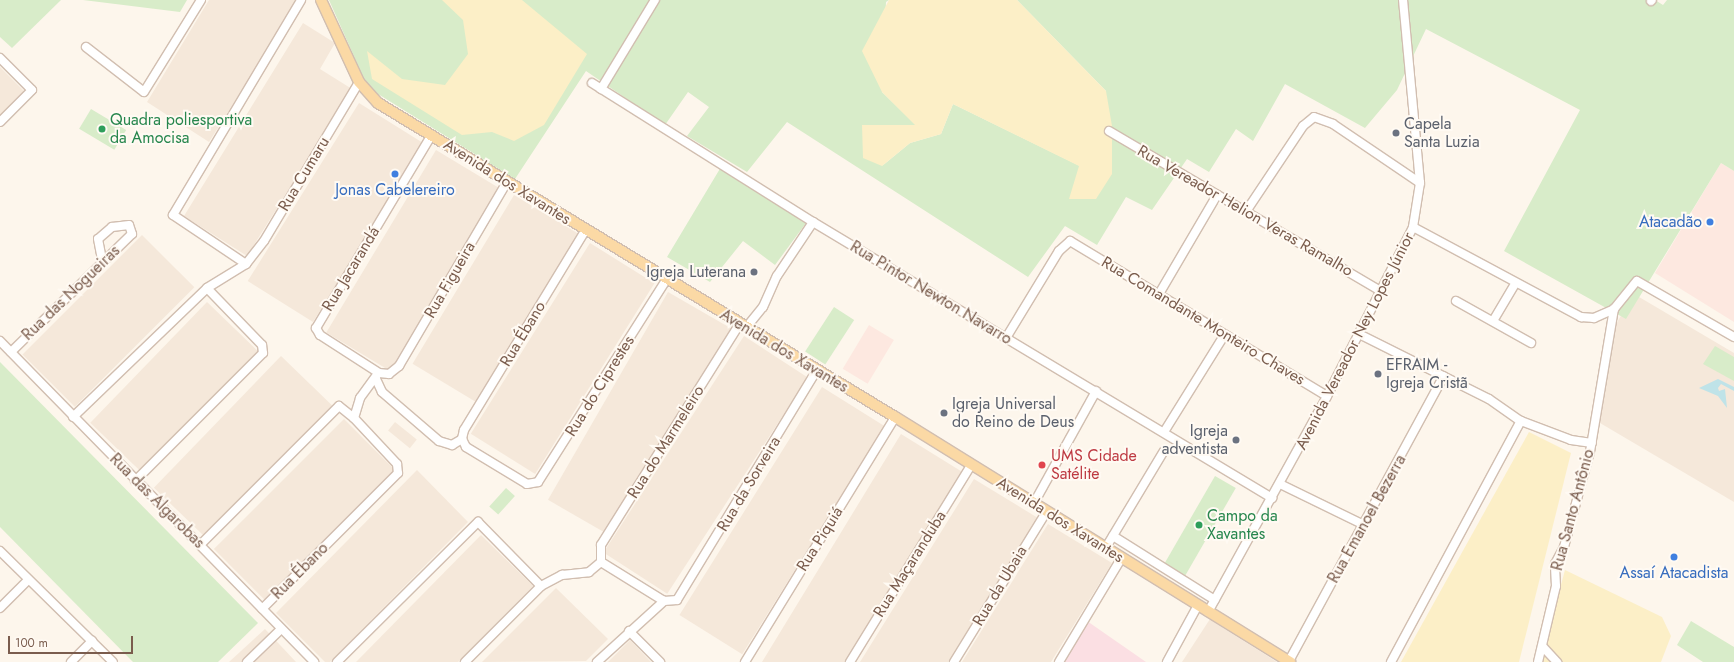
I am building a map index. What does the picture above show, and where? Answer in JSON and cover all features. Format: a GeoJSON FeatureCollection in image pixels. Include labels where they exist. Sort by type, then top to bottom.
{"type":"FeatureCollection","features":[{"type":"Feature","properties":{"kind":"main road","name":"Avenida dos Xavantes"},"geometry":{"type":"LineString","coordinates":[[321,0],[359,82],[378,103],[742,327],[895,417],[1034,503],[1197,607],[1208,612],[1290,662]]}},
{"type":"Feature","properties":{"kind":"street"},"geometry":{"type":"LineString","coordinates":[[86,47],[144,92],[201,0]]}},
{"type":"Feature","properties":{"kind":"street"},"geometry":{"type":"LineString","coordinates":[[73,417],[207,288],[246,264],[174,215],[301,0]]}},
{"type":"Feature","properties":{"kind":"street"},"geometry":{"type":"LineString","coordinates":[[601,89],[655,0]]}},
{"type":"Feature","properties":{"kind":"street","name":"Avenida Vereador Ney Lopes Júnior"},"geometry":{"type":"LineString","coordinates":[[1208,612],[1280,484],[1327,396],[1413,227],[1420,182],[1403,0]]}},
{"type":"Feature","properties":{"kind":"street"},"geometry":{"type":"LineString","coordinates":[[0,58],[32,90],[0,122]]}},
{"type":"Feature","properties":{"kind":"street","name":"Rua Cumaru"},"geometry":{"type":"LineString","coordinates":[[246,264],[264,241],[359,82]]}},
{"type":"Feature","properties":{"kind":"street","name":"Rua Pintor Newton Navarro"},"geometry":{"type":"LineString","coordinates":[[592,83],[813,222],[1272,498]]}},
{"type":"Feature","properties":{"kind":"street"},"geometry":{"type":"LineString","coordinates":[[1247,210],[1303,126],[1314,117],[1333,124],[1420,182]]}},
{"type":"Feature","properties":{"kind":"street","name":"Rua Vereador Helion Veras Ramalho"},"geometry":{"type":"LineString","coordinates":[[1109,131],[1217,195],[1247,210],[1381,291]]}},
{"type":"Feature","properties":{"kind":"street","name":"Rua Jacarandá"},"geometry":{"type":"LineString","coordinates":[[389,374],[377,376],[320,335],[316,328],[431,136]]}},
{"type":"Feature","properties":{"kind":"street","name":"Rua Figueira"},"geometry":{"type":"LineString","coordinates":[[389,374],[399,366],[507,182]]}},
{"type":"Feature","properties":{"kind":"street"},"geometry":{"type":"LineString","coordinates":[[1159,294],[1217,195]]}},
{"type":"Feature","properties":{"kind":"street","name":"Rua do Marmeleiro"},"geometry":{"type":"LineString","coordinates":[[601,562],[601,545],[742,327],[763,307],[777,276],[813,222]]}},
{"type":"Feature","properties":{"kind":"street","name":"Rua das Nogueiras"},"geometry":{"type":"LineString","coordinates":[[11,352],[102,260],[132,234],[129,225],[112,227],[98,239],[98,253],[102,260]]}},
{"type":"Feature","properties":{"kind":"street"},"geometry":{"type":"LineString","coordinates":[[1413,227],[1515,284],[1581,317],[1594,318],[1614,309],[1637,281],[1734,337]]}},
{"type":"Feature","properties":{"kind":"street","name":"Rua Ébano"},"geometry":{"type":"LineString","coordinates":[[462,438],[464,430],[585,231]]}},
{"type":"Feature","properties":{"kind":"street","name":"Rua Comandante Monteiro Chaves"},"geometry":{"type":"LineString","coordinates":[[1006,338],[1063,246],[1070,241],[1079,245],[1327,396]]}},
{"type":"Feature","properties":{"kind":"street","name":"Rua do Ciprestes"},"geometry":{"type":"LineString","coordinates":[[462,438],[466,447],[527,484],[543,477],[666,280]]}},
{"type":"Feature","properties":{"kind":"street"},"geometry":{"type":"LineString","coordinates":[[1493,321],[1515,284]]}},
{"type":"Feature","properties":{"kind":"street"},"geometry":{"type":"LineString","coordinates":[[135,482],[261,357],[262,345],[207,288]]}},
{"type":"Feature","properties":{"kind":"street"},"geometry":{"type":"LineString","coordinates":[[1456,301],[1531,343]]}},
{"type":"Feature","properties":{"kind":"street","name":"Rua Santo Antônio"},"geometry":{"type":"LineString","coordinates":[[1538,662],[1543,647],[1556,586],[1555,564],[1564,547],[1592,442],[1614,309]]}},
{"type":"Feature","properties":{"kind":"street"},"geometry":{"type":"LineString","coordinates":[[1164,432],[1225,334]]}},
{"type":"Feature","properties":{"kind":"street"},"geometry":{"type":"LineString","coordinates":[[1359,334],[1444,376],[1521,421],[1571,440],[1592,442]]}},
{"type":"Feature","properties":{"kind":"street","name":"Rua das Algarobas"},"geometry":{"type":"LineString","coordinates":[[0,341],[135,482],[201,544],[314,662]]}},
{"type":"Feature","properties":{"kind":"street","name":"Rua da Sorveira"},"geometry":{"type":"LineString","coordinates":[[664,601],[681,596],[816,371]]}},
{"type":"Feature","properties":{"kind":"street"},"geometry":{"type":"LineString","coordinates":[[201,544],[339,406],[354,418],[360,398],[377,376]]}},
{"type":"Feature","properties":{"kind":"street"},"geometry":{"type":"LineString","coordinates":[[377,376],[382,392],[439,441],[452,445],[462,438]]}},
{"type":"Feature","properties":{"kind":"street","name":"Rua Emanoel Bezerra"},"geometry":{"type":"LineString","coordinates":[[1290,662],[1444,376]]}},
{"type":"Feature","properties":{"kind":"street"},"geometry":{"type":"LineString","coordinates":[[1034,503],[1096,391]]}},
{"type":"Feature","properties":{"kind":"street","name":"Rua Piquiá"},"geometry":{"type":"LineString","coordinates":[[745,662],[895,417]]}},
{"type":"Feature","properties":{"kind":"street","name":"Rua Ébano"},"geometry":{"type":"LineString","coordinates":[[262,609],[396,477],[399,469],[397,464],[354,418]]}},
{"type":"Feature","properties":{"kind":"street"},"geometry":{"type":"LineString","coordinates":[[1391,662],[1521,421]]}},
{"type":"Feature","properties":{"kind":"street"},"geometry":{"type":"LineString","coordinates":[[1106,549],[1164,451]]}},
{"type":"Feature","properties":{"kind":"street","name":"Rua Maçaranduba"},"geometry":{"type":"LineString","coordinates":[[850,662],[971,465]]}},
{"type":"Feature","properties":{"kind":"street"},"geometry":{"type":"LineString","coordinates":[[1280,484],[1364,525]]}},
{"type":"Feature","properties":{"kind":"street","name":"Rua da Ubaia"},"geometry":{"type":"LineString","coordinates":[[954,662],[1046,511]]}},
{"type":"Feature","properties":{"kind":"street"},"geometry":{"type":"LineString","coordinates":[[337,662],[478,522],[541,586]]}},
{"type":"Feature","properties":{"kind":"street","name":"Avenida dos Xavantes"},"geometry":{"type":"LineString","coordinates":[[1113,536],[1216,600]]}},
{"type":"Feature","properties":{"kind":"street"},"geometry":{"type":"LineString","coordinates":[[0,551],[113,662]]}},
{"type":"Feature","properties":{"kind":"street"},"geometry":{"type":"LineString","coordinates":[[1134,567],[1141,554]]}},
{"type":"Feature","properties":{"kind":"street"},"geometry":{"type":"LineString","coordinates":[[1059,662],[1121,559]]}},
{"type":"Feature","properties":{"kind":"street"},"geometry":{"type":"LineString","coordinates":[[465,662],[541,586],[562,575],[589,572],[601,562],[664,601],[660,609],[629,631],[597,662]]}},
{"type":"Feature","properties":{"kind":"street"},"geometry":{"type":"LineString","coordinates":[[1153,579],[1161,567]]}},
{"type":"Feature","properties":{"kind":"street"},"geometry":{"type":"LineString","coordinates":[[0,608],[28,580]]}},
{"type":"Feature","properties":{"kind":"street"},"geometry":{"type":"LineString","coordinates":[[1167,662],[1197,607]]}},
{"type":"Feature","properties":{"kind":"street"},"geometry":{"type":"LineString","coordinates":[[247,662],[281,629]]}},
{"type":"Feature","properties":{"kind":"street"},"geometry":{"type":"LineString","coordinates":[[629,631],[660,662]]}},
{"type":"Feature","properties":{"kind":"street"},"geometry":{"type":"LineString","coordinates":[[71,662],[92,641]]}},
{"type":"Feature","properties":{"kind":"street"},"geometry":{"type":"LineString","coordinates":[[1543,647],[1557,662]]}},
{"type":"Feature","properties":{"kind":"shaded area"},"geometry":{"type":"Polygon","coordinates":[[[209,0],[299,0],[209,142],[147,102],[209,0]]]}},
{"type":"Feature","properties":{"kind":"shaded area"},"geometry":{"type":"Polygon","coordinates":[[[303,23],[335,43],[320,69],[352,89],[247,256],[184,216],[303,23]]]}},
{"type":"Feature","properties":{"kind":"shaded area"},"geometry":{"type":"Polygon","coordinates":[[[0,67],[26,93],[0,120],[0,67]]]}},
{"type":"Feature","properties":{"kind":"shaded area"},"geometry":{"type":"Polygon","coordinates":[[[359,103],[424,144],[313,322],[248,281],[359,103]]]}},
{"type":"Feature","properties":{"kind":"shaded area"},"geometry":{"type":"Polygon","coordinates":[[[436,150],[501,189],[391,372],[326,333],[436,150]]]}},
{"type":"Feature","properties":{"kind":"shaded area","name":"Atacadão"},"geometry":{"type":"Polygon","coordinates":[[[1721,163],[1734,171],[1734,322],[1655,273],[1721,163]]]}},
{"type":"Feature","properties":{"kind":"shaded area"},"geometry":{"type":"Polygon","coordinates":[[[514,195],[578,234],[477,402],[413,364],[514,195]]]}},
{"type":"Feature","properties":{"kind":"shaded area"},"geometry":{"type":"Polygon","coordinates":[[[142,235],[194,287],[75,407],[22,355],[142,235]]]}},
{"type":"Feature","properties":{"kind":"shaded area"},"geometry":{"type":"Polygon","coordinates":[[[590,243],[654,283],[535,474],[471,434],[590,243]]]}},
{"type":"Feature","properties":{"kind":"shaded area"},"geometry":{"type":"Polygon","coordinates":[[[668,292],[731,328],[611,536],[548,500],[668,292]]]}},
{"type":"Feature","properties":{"kind":"shaded area"},"geometry":{"type":"Polygon","coordinates":[[[1634,294],[1734,353],[1734,502],[1600,423],[1613,329],[1634,294]]]}},
{"type":"Feature","properties":{"kind":"shaded area"},"geometry":{"type":"Polygon","coordinates":[[[207,302],[260,353],[143,474],[90,423],[207,302]]]}},
{"type":"Feature","properties":{"kind":"shaded area"},"geometry":{"type":"Polygon","coordinates":[[[869,325],[894,340],[868,384],[843,369],[869,325]]]}},
{"type":"Feature","properties":{"kind":"shaded area"},"geometry":{"type":"Polygon","coordinates":[[[744,336],[808,377],[667,594],[603,552],[744,336]]]}},
{"type":"Feature","properties":{"kind":"shaded area"},"geometry":{"type":"Polygon","coordinates":[[[281,356],[334,407],[206,538],[154,488],[281,356]]]}},
{"type":"Feature","properties":{"kind":"shaded area"},"geometry":{"type":"Polygon","coordinates":[[[822,387],[885,426],[742,654],[679,615],[822,387]]]}},
{"type":"Feature","properties":{"kind":"shaded area"},"geometry":{"type":"Polygon","coordinates":[[[344,419],[395,470],[265,600],[214,549],[344,419]]]}},
{"type":"Feature","properties":{"kind":"shaded area"},"geometry":{"type":"Polygon","coordinates":[[[395,422],[417,440],[410,448],[388,431],[395,422]]]}},
{"type":"Feature","properties":{"kind":"shaded area"},"geometry":{"type":"Polygon","coordinates":[[[901,434],[964,473],[845,662],[762,662],[901,434]]]}},
{"type":"Feature","properties":{"kind":"shaded area"},"geometry":{"type":"Polygon","coordinates":[[[417,470],[468,522],[330,662],[325,662],[276,613],[417,470]]]}},
{"type":"Feature","properties":{"kind":"shaded area"},"geometry":{"type":"Polygon","coordinates":[[[974,479],[1038,518],[948,662],[860,662],[974,479]]]}},
{"type":"Feature","properties":{"kind":"shaded area"},"geometry":{"type":"Polygon","coordinates":[[[1048,524],[1112,563],[1051,662],[962,662],[1048,524]]]}},
{"type":"Feature","properties":{"kind":"shaded area"},"geometry":{"type":"Polygon","coordinates":[[[481,535],[533,586],[458,662],[356,662],[481,535]]]}},
{"type":"Feature","properties":{"kind":"shaded area"},"geometry":{"type":"Polygon","coordinates":[[[556,588],[608,639],[586,661],[482,662],[556,588]]]}},
{"type":"Feature","properties":{"kind":"shaded area"},"geometry":{"type":"Polygon","coordinates":[[[1210,619],[1223,628],[1277,662],[1182,662],[1210,619]]]}},
{"type":"Feature","properties":{"kind":"shaded area"},"geometry":{"type":"Polygon","coordinates":[[[1087,621],[1146,662],[1061,662],[1087,621]]]}},
{"type":"Feature","properties":{"kind":"shaded area"},"geometry":{"type":"Polygon","coordinates":[[[265,629],[296,662],[229,662],[265,629]]]}},
{"type":"Feature","properties":{"kind":"shaded area"},"geometry":{"type":"Polygon","coordinates":[[[630,640],[651,662],[608,662],[630,640]]]}},
{"type":"Feature","properties":{"kind":"green space"},"geometry":{"type":"Polygon","coordinates":[[[0,0],[61,0],[12,48],[0,37],[0,0]]]}},
{"type":"Feature","properties":{"kind":"green space"},"geometry":{"type":"Polygon","coordinates":[[[83,0],[187,0],[180,12],[83,0]]]}},
{"type":"Feature","properties":{"kind":"green space"},"geometry":{"type":"Polygon","coordinates":[[[329,0],[889,0],[886,2],[882,92],[916,125],[882,166],[910,143],[941,134],[953,104],[1080,166],[1096,199],[1106,91],[1017,0],[1655,0],[1663,5],[1667,0],[1734,0],[1734,171],[1721,163],[1626,319],[1504,251],[1580,110],[1426,29],[1397,90],[1365,128],[1285,84],[1253,141],[1236,129],[1209,172],[1187,159],[1152,210],[1126,197],[1097,245],[1065,226],[1028,277],[787,122],[747,172],[687,136],[709,107],[688,92],[665,125],[586,71],[515,179],[378,94],[364,79],[329,0]]]}},
{"type":"Feature","properties":{"kind":"green space","name":"Quadra poliesportiva da Amocisa"},"geometry":{"type":"Polygon","coordinates":[[[91,109],[126,130],[114,150],[79,129],[91,109]]]}},
{"type":"Feature","properties":{"kind":"green space"},"geometry":{"type":"Polygon","coordinates":[[[721,167],[806,223],[775,265],[743,241],[710,282],[667,257],[721,167]]]}},
{"type":"Feature","properties":{"kind":"green space"},"geometry":{"type":"Polygon","coordinates":[[[834,307],[854,320],[825,365],[805,351],[834,307]]]}},
{"type":"Feature","properties":{"kind":"green space"},"geometry":{"type":"Polygon","coordinates":[[[1715,346],[1734,357],[1734,381],[1703,364],[1715,346]]]}},
{"type":"Feature","properties":{"kind":"green space"},"geometry":{"type":"Polygon","coordinates":[[[0,362],[258,623],[218,662],[133,662],[0,527],[0,362]]]}},
{"type":"Feature","properties":{"kind":"green space","name":"Campo da Xavantes"},"geometry":{"type":"Polygon","coordinates":[[[1215,476],[1236,488],[1185,575],[1164,563],[1215,476]]]}},
{"type":"Feature","properties":{"kind":"green space"},"geometry":{"type":"Polygon","coordinates":[[[506,488],[515,496],[498,515],[489,507],[506,488]]]}},
{"type":"Feature","properties":{"kind":"green space"},"geometry":{"type":"Polygon","coordinates":[[[1691,621],[1734,647],[1734,662],[1703,662],[1677,645],[1691,621]]]}},
{"type":"Feature","properties":{"kind":"sand"},"geometry":{"type":"Polygon","coordinates":[[[442,0],[522,0],[587,54],[544,125],[514,141],[492,132],[462,135],[372,79],[367,51],[402,79],[445,85],[468,54],[463,20],[442,0]]]}},
{"type":"Feature","properties":{"kind":"sand"},"geometry":{"type":"Polygon","coordinates":[[[889,0],[1017,0],[1106,91],[1112,126],[1112,174],[1096,199],[1069,199],[1079,166],[953,104],[941,134],[910,143],[882,166],[863,158],[862,125],[915,125],[882,92],[862,51],[889,0]]]}},
{"type":"Feature","properties":{"kind":"sand"},"geometry":{"type":"Polygon","coordinates":[[[1529,432],[1571,453],[1519,662],[1401,662],[1529,432]]]}},
{"type":"Feature","properties":{"kind":"sand"},"geometry":{"type":"Polygon","coordinates":[[[1565,570],[1662,617],[1671,636],[1661,662],[1540,662],[1565,570]]]}},
{"type":"Feature","properties":{"kind":"water"},"geometry":{"type":"Polygon","coordinates":[[[1718,379],[1734,387],[1734,391],[1721,384],[1718,388],[1719,391],[1725,389],[1727,408],[1718,396],[1699,388],[1718,379]]]}},
{"type":"Feature","properties":{"kind":"place","name":"Quadra poliesportiva da Amocisa"},"geometry":{"type":"Point","coordinates":[102,129]}},
{"type":"Feature","properties":{"kind":"place","name":"Capela Santa Luzia"},"geometry":{"type":"Point","coordinates":[1396,133]}},
{"type":"Feature","properties":{"kind":"place","name":"Jonas Cabelereiro"},"geometry":{"type":"Point","coordinates":[395,174]}},
{"type":"Feature","properties":{"kind":"place","name":"Atacadão"},"geometry":{"type":"Point","coordinates":[1710,222]}},
{"type":"Feature","properties":{"kind":"place","name":"Igreja Luterana"},"geometry":{"type":"Point","coordinates":[754,272]}},
{"type":"Feature","properties":{"kind":"place","name":"EFRAIM - Igreja Cristã"},"geometry":{"type":"Point","coordinates":[1378,374]}},
{"type":"Feature","properties":{"kind":"place","name":"Igreja Universal do Reino de Deus"},"geometry":{"type":"Point","coordinates":[944,413]}},
{"type":"Feature","properties":{"kind":"place","name":"Igreja adventista"},"geometry":{"type":"Point","coordinates":[1236,440]}},
{"type":"Feature","properties":{"kind":"place","name":"UMS Cidade Satélite"},"geometry":{"type":"Point","coordinates":[1042,465]}},
{"type":"Feature","properties":{"kind":"place","name":"Campo da Xavantes"},"geometry":{"type":"Point","coordinates":[1199,525]}},
{"type":"Feature","properties":{"kind":"place","name":"Assaí Atacadista"},"geometry":{"type":"Point","coordinates":[1674,557]}}]}
